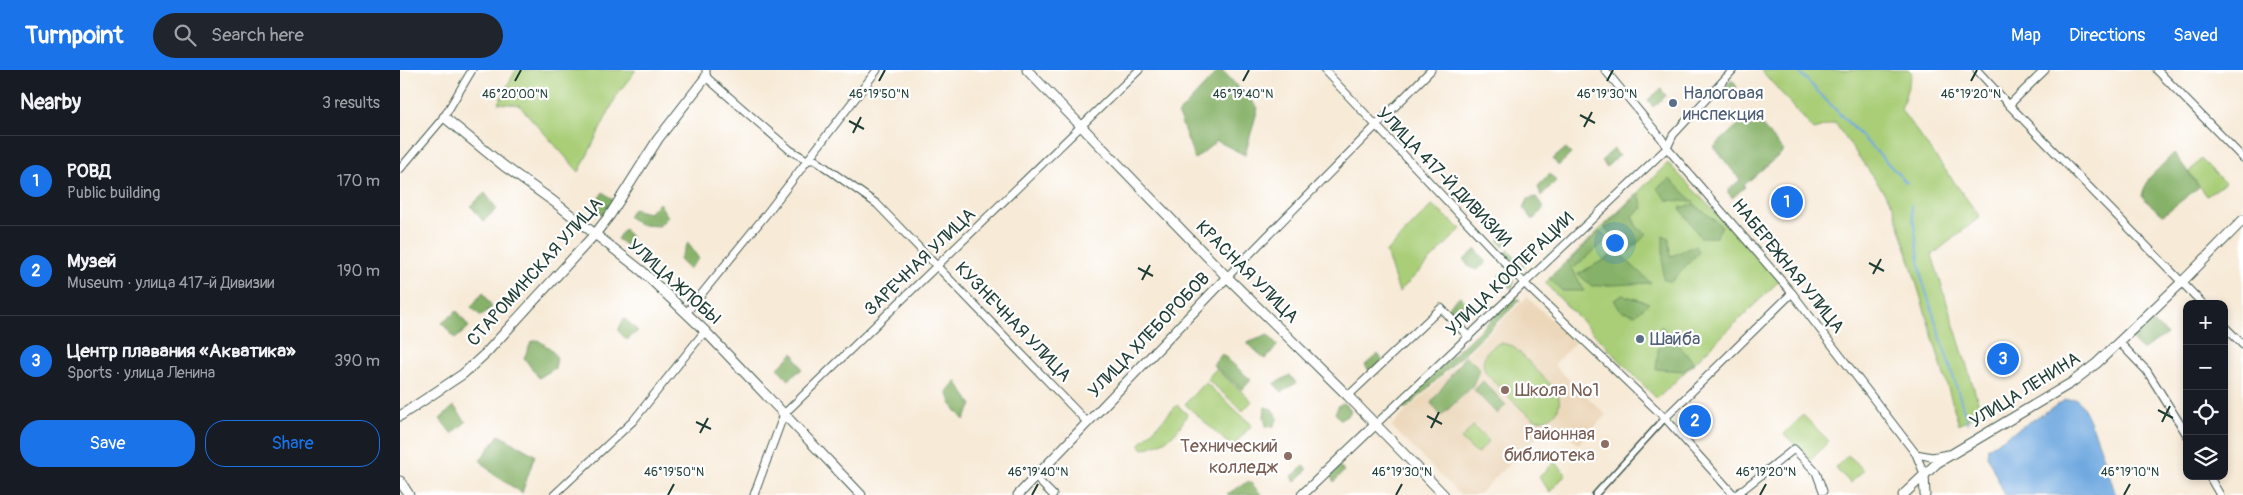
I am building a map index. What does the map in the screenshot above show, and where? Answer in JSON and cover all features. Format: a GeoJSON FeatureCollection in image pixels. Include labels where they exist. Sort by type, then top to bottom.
{"type":"FeatureCollection","features":[{"type":"Feature","properties":{"kind":"street"},"geometry":{"type":"LineString","coordinates":[[400,169],[444,117],[472,70]]}},
{"type":"Feature","properties":{"kind":"street"},"geometry":{"type":"LineString","coordinates":[[687,312],[877,70]]}},
{"type":"Feature","properties":{"kind":"street","name":"КРАСНАЯ УЛИЦА"},"geometry":{"type":"LineString","coordinates":[[1028,70],[1227,277],[1376,424],[1444,495]]}},
{"type":"Feature","properties":{"kind":"street","name":"ЗАРЕЧНАЯ УЛИЦА"},"geometry":{"type":"LineString","coordinates":[[754,495],[784,414],[1139,70]]}},
{"type":"Feature","properties":{"kind":"street","name":"УЛИЦА 417-Й ДИВИЗИИ"},"geometry":{"type":"LineString","coordinates":[[1324,70],[1375,127],[1525,284],[1665,418],[1735,495]]}},
{"type":"Feature","properties":{"kind":"street","name":"УЛИЦА ХЛЕБОРОБОВ"},"geometry":{"type":"LineString","coordinates":[[1018,495],[1227,277],[1431,70]]}},
{"type":"Feature","properties":{"kind":"street","name":"НАБЕРЕЖНАЯ УЛИЦА"},"geometry":{"type":"LineString","coordinates":[[1605,70],[1662,139],[1667,148],[1792,293],[1916,454],[1924,474],[1925,495]]}},
{"type":"Feature","properties":{"kind":"street","name":"УЛИЦА КООПЕРАЦИИ"},"geometry":{"type":"LineString","coordinates":[[1302,495],[1525,284],[1608,202],[1667,148],[1673,135],[1733,70]]}},
{"type":"Feature","properties":{"kind":"street"},"geometry":{"type":"LineString","coordinates":[[1978,70],[2009,105],[2198,300]]}},
{"type":"Feature","properties":{"kind":"street"},"geometry":{"type":"LineString","coordinates":[[2009,105],[2045,70]]}},
{"type":"Feature","properties":{"kind":"street"},"geometry":{"type":"LineString","coordinates":[[2157,70],[2243,158]]}},
{"type":"Feature","properties":{"kind":"street","name":"КУЗНЕЧНАЯ УЛИЦА"},"geometry":{"type":"LineString","coordinates":[[706,73],[790,150],[807,160],[815,160],[877,204],[1088,423]]}},
{"type":"Feature","properties":{"kind":"street","name":"СТАРОМИНСКАЯ УЛИЦА"},"geometry":{"type":"LineString","coordinates":[[400,416],[463,374],[486,353],[595,234],[610,215],[658,139],[706,73]]}},
{"type":"Feature","properties":{"kind":"street","name":"УЛИЦА ЖЛОБЫ"},"geometry":{"type":"LineString","coordinates":[[444,117],[504,166],[553,201],[642,271],[687,312],[861,495]]}},
{"type":"Feature","properties":{"kind":"street","name":"УЛИЦА ЛЕНИНА"},"geometry":{"type":"LineString","coordinates":[[1903,495],[1937,463],[2071,383],[2090,369],[2182,282],[2243,220]]}},
{"type":"Feature","properties":{"kind":"street"},"geometry":{"type":"LineString","coordinates":[[1595,495],[1665,418],[1792,293]]}},
{"type":"Feature","properties":{"kind":"street"},"geometry":{"type":"LineString","coordinates":[[1348,396],[1441,308],[1469,337]]}},
{"type":"Feature","properties":{"kind":"street"},"geometry":{"type":"LineString","coordinates":[[2228,330],[2243,345]]}},
{"type":"Feature","properties":{"kind":"street"},"geometry":{"type":"LineString","coordinates":[[554,495],[633,421],[705,331]]}},
{"type":"Feature","properties":{"kind":"street"},"geometry":{"type":"LineString","coordinates":[[2119,342],[2147,371],[2183,428]]}},
{"type":"Feature","properties":{"kind":"street"},"geometry":{"type":"LineString","coordinates":[[1735,495],[1794,449],[1816,472],[1823,491]]}},
{"type":"Feature","properties":{"kind":"street"},"geometry":{"type":"LineString","coordinates":[[1916,454],[1932,457],[1956,452]]}},
{"type":"Feature","properties":{"kind":"street"},"geometry":{"type":"LineString","coordinates":[[1035,477],[1053,495]]}},
{"type":"Feature","properties":{"kind":"street"},"geometry":{"type":"LineString","coordinates":[[2211,480],[2220,495]]}},
{"type":"Feature","properties":{"kind":"street"},"geometry":{"type":"LineString","coordinates":[[400,481],[409,495]]}},
{"type":"Feature","properties":{"kind":"shaded area","name":"Школа №1"},"geometry":{"type":"Polygon","coordinates":[[[1527,297],[1575,342],[1554,365],[1606,415],[1578,444],[1553,421],[1478,495],[1460,495],[1391,426],[1527,297]]]}},
{"type":"Feature","properties":{"kind":"green space"},"geometry":{"type":"Polygon","coordinates":[[[516,70],[636,70],[618,93],[579,172],[519,105],[498,103],[516,70]]]}},
{"type":"Feature","properties":{"kind":"green space"},"geometry":{"type":"Polygon","coordinates":[[[1219,70],[1222,70],[1258,108],[1245,155],[1217,141],[1195,159],[1178,114],[1219,70]]]}},
{"type":"Feature","properties":{"kind":"green space"},"geometry":{"type":"Polygon","coordinates":[[[1761,70],[1909,70],[1912,73],[1901,110],[1980,217],[1932,255],[1981,411],[1959,425],[1893,205],[1835,123],[1814,130],[1761,70]]]}},
{"type":"Feature","properties":{"kind":"green space"},"geometry":{"type":"Polygon","coordinates":[[[1732,80],[1737,87],[1724,98],[1720,91],[1732,80]]]}},
{"type":"Feature","properties":{"kind":"green space"},"geometry":{"type":"Polygon","coordinates":[[[1661,89],[1666,96],[1653,107],[1648,100],[1661,89]]]}},
{"type":"Feature","properties":{"kind":"green space"},"geometry":{"type":"Polygon","coordinates":[[[1751,113],[1784,151],[1744,185],[1745,187],[1732,198],[1727,191],[1740,180],[1714,147],[1751,113]]]}},
{"type":"Feature","properties":{"kind":"green space"},"geometry":{"type":"Polygon","coordinates":[[[1566,148],[1571,154],[1558,166],[1553,159],[1566,148]]]}},
{"type":"Feature","properties":{"kind":"green space"},"geometry":{"type":"Polygon","coordinates":[[[1614,149],[1619,156],[1606,167],[1602,160],[1614,149]]]}},
{"type":"Feature","properties":{"kind":"green space"},"geometry":{"type":"Polygon","coordinates":[[[2174,153],[2199,187],[2163,215],[2146,201],[2142,195],[2149,178],[2174,153]]]}},
{"type":"Feature","properties":{"kind":"green space"},"geometry":{"type":"Polygon","coordinates":[[[2201,159],[2225,183],[2207,196],[2189,172],[2201,159]]]}},
{"type":"Feature","properties":{"kind":"green space"},"geometry":{"type":"Polygon","coordinates":[[[1668,163],[1780,280],[1657,399],[1545,283],[1668,163]]]}},
{"type":"Feature","properties":{"kind":"green space"},"geometry":{"type":"Polygon","coordinates":[[[1550,174],[1556,181],[1541,196],[1538,186],[1550,174]]]}},
{"type":"Feature","properties":{"kind":"green space"},"geometry":{"type":"Polygon","coordinates":[[[1670,179],[1694,202],[1667,200],[1657,188],[1670,179]]]}},
{"type":"Feature","properties":{"kind":"green space"},"geometry":{"type":"Polygon","coordinates":[[[603,192],[613,200],[603,216],[594,206],[603,192]]]}},
{"type":"Feature","properties":{"kind":"green space"},"geometry":{"type":"Polygon","coordinates":[[[485,193],[497,209],[483,221],[471,206],[485,193]]]}},
{"type":"Feature","properties":{"kind":"green space"},"geometry":{"type":"Polygon","coordinates":[[[1639,193],[1643,208],[1632,216],[1637,227],[1647,234],[1628,252],[1604,227],[1639,193]]]}},
{"type":"Feature","properties":{"kind":"green space"},"geometry":{"type":"Polygon","coordinates":[[[1536,197],[1544,208],[1533,220],[1524,208],[1528,199],[1536,197]]]}},
{"type":"Feature","properties":{"kind":"green space"},"geometry":{"type":"Polygon","coordinates":[[[659,203],[668,217],[659,226],[641,225],[628,217],[633,209],[649,213],[659,203]]]}},
{"type":"Feature","properties":{"kind":"green space"},"geometry":{"type":"Polygon","coordinates":[[[1694,204],[1722,226],[1716,237],[1700,237],[1680,208],[1694,204]]]}},
{"type":"Feature","properties":{"kind":"green space"},"geometry":{"type":"Polygon","coordinates":[[[1432,205],[1461,229],[1399,292],[1386,252],[1432,205]]]}},
{"type":"Feature","properties":{"kind":"green space"},"geometry":{"type":"Polygon","coordinates":[[[624,229],[631,237],[627,246],[617,239],[624,229]]]}},
{"type":"Feature","properties":{"kind":"green space"},"geometry":{"type":"Polygon","coordinates":[[[1510,229],[1516,236],[1503,247],[1498,240],[1510,229]]]}},
{"type":"Feature","properties":{"kind":"green space"},"geometry":{"type":"Polygon","coordinates":[[[1600,231],[1608,239],[1575,267],[1570,260],[1600,231]]]}},
{"type":"Feature","properties":{"kind":"green space"},"geometry":{"type":"Polygon","coordinates":[[[1663,235],[1669,238],[1670,257],[1695,245],[1699,252],[1671,282],[1663,279],[1663,235]]]}},
{"type":"Feature","properties":{"kind":"green space"},"geometry":{"type":"Polygon","coordinates":[[[688,243],[699,259],[688,269],[679,260],[688,243]]]}},
{"type":"Feature","properties":{"kind":"green space"},"geometry":{"type":"Polygon","coordinates":[[[1476,249],[1486,263],[1477,270],[1469,267],[1464,260],[1476,249]]]}},
{"type":"Feature","properties":{"kind":"green space"},"geometry":{"type":"Polygon","coordinates":[[[1509,250],[1524,266],[1518,272],[1503,255],[1509,250]]]}},
{"type":"Feature","properties":{"kind":"green space"},"geometry":{"type":"Polygon","coordinates":[[[1618,252],[1651,283],[1592,286],[1578,274],[1618,252]]]}},
{"type":"Feature","properties":{"kind":"green space"},"geometry":{"type":"Polygon","coordinates":[[[1568,260],[1584,291],[1562,291],[1549,278],[1568,260]]]}},
{"type":"Feature","properties":{"kind":"green space"},"geometry":{"type":"Polygon","coordinates":[[[1504,271],[1514,282],[1510,288],[1498,276],[1504,271]]]}},
{"type":"Feature","properties":{"kind":"green space"},"geometry":{"type":"Polygon","coordinates":[[[483,292],[492,307],[481,316],[471,307],[483,292]]]}},
{"type":"Feature","properties":{"kind":"green space"},"geometry":{"type":"Polygon","coordinates":[[[1623,295],[1649,303],[1635,315],[1620,310],[1614,300],[1623,295]]]}},
{"type":"Feature","properties":{"kind":"green space"},"geometry":{"type":"Polygon","coordinates":[[[1460,296],[1466,303],[1453,314],[1448,307],[1460,296]]]}},
{"type":"Feature","properties":{"kind":"green space"},"geometry":{"type":"Polygon","coordinates":[[[1515,297],[1520,300],[1405,410],[1401,404],[1515,297]]]}},
{"type":"Feature","properties":{"kind":"green space"},"geometry":{"type":"Polygon","coordinates":[[[457,311],[469,327],[455,339],[442,323],[457,311]]]}},
{"type":"Feature","properties":{"kind":"green space"},"geometry":{"type":"Polygon","coordinates":[[[624,318],[638,331],[627,340],[618,331],[624,318]]]}},
{"type":"Feature","properties":{"kind":"green space"},"geometry":{"type":"Polygon","coordinates":[[[2150,320],[2167,334],[2142,350],[2130,338],[2150,320]]]}},
{"type":"Feature","properties":{"kind":"green space"},"geometry":{"type":"Polygon","coordinates":[[[1661,326],[1694,362],[1684,371],[1656,369],[1661,326]]]}},
{"type":"Feature","properties":{"kind":"green space"},"geometry":{"type":"Polygon","coordinates":[[[1268,335],[1278,345],[1265,359],[1247,343],[1268,335]]]}},
{"type":"Feature","properties":{"kind":"green space"},"geometry":{"type":"Polygon","coordinates":[[[538,340],[551,349],[557,358],[555,368],[539,378],[524,358],[531,342],[538,340]]]}},
{"type":"Feature","properties":{"kind":"green space"},"geometry":{"type":"Polygon","coordinates":[[[1501,343],[1513,346],[1556,390],[1559,404],[1558,409],[1552,416],[1541,420],[1530,416],[1486,373],[1483,363],[1485,355],[1491,348],[1501,343]]]}},
{"type":"Feature","properties":{"kind":"green space"},"geometry":{"type":"Polygon","coordinates":[[[793,353],[802,369],[788,380],[778,368],[793,353]]]}},
{"type":"Feature","properties":{"kind":"green space"},"geometry":{"type":"Polygon","coordinates":[[[1222,354],[1251,380],[1242,390],[1213,365],[1222,354]]]}},
{"type":"Feature","properties":{"kind":"green space"},"geometry":{"type":"Polygon","coordinates":[[[1378,354],[1383,361],[1370,372],[1365,365],[1378,354]]]}},
{"type":"Feature","properties":{"kind":"green space"},"geometry":{"type":"Polygon","coordinates":[[[1465,356],[1480,368],[1472,387],[1441,416],[1431,403],[1465,356]]]}},
{"type":"Feature","properties":{"kind":"green space"},"geometry":{"type":"Polygon","coordinates":[[[1216,369],[1252,401],[1243,411],[1207,379],[1216,369]]]}},
{"type":"Feature","properties":{"kind":"green space"},"geometry":{"type":"Polygon","coordinates":[[[1290,375],[1296,383],[1282,392],[1274,384],[1290,375]]]}},
{"type":"Feature","properties":{"kind":"green space"},"geometry":{"type":"Polygon","coordinates":[[[956,381],[972,405],[964,420],[952,406],[947,391],[956,381]]]}},
{"type":"Feature","properties":{"kind":"green space"},"geometry":{"type":"Polygon","coordinates":[[[1483,381],[1506,405],[1497,414],[1474,390],[1483,381]]]}},
{"type":"Feature","properties":{"kind":"green space"},"geometry":{"type":"Polygon","coordinates":[[[1205,382],[1252,425],[1232,447],[1185,404],[1205,382]]]}},
{"type":"Feature","properties":{"kind":"green space"},"geometry":{"type":"Polygon","coordinates":[[[1344,403],[1351,411],[1348,416],[1340,419],[1335,413],[1339,405],[1344,403]]]}},
{"type":"Feature","properties":{"kind":"green space"},"geometry":{"type":"Polygon","coordinates":[[[1177,405],[1187,414],[1179,428],[1164,441],[1143,449],[1139,445],[1177,405]]]}},
{"type":"Feature","properties":{"kind":"green space"},"geometry":{"type":"Polygon","coordinates":[[[454,406],[466,422],[452,434],[440,419],[454,406]]]}},
{"type":"Feature","properties":{"kind":"green space"},"geometry":{"type":"Polygon","coordinates":[[[1265,407],[1272,409],[1278,418],[1273,427],[1266,426],[1264,417],[1265,407]]]}},
{"type":"Feature","properties":{"kind":"green space"},"geometry":{"type":"Polygon","coordinates":[[[1803,415],[1829,441],[1811,460],[1784,434],[1803,415]]]}},
{"type":"Feature","properties":{"kind":"green space"},"geometry":{"type":"Polygon","coordinates":[[[1473,426],[1489,441],[1477,454],[1461,439],[1473,426]]]}},
{"type":"Feature","properties":{"kind":"green space"},"geometry":{"type":"Polygon","coordinates":[[[499,435],[535,455],[522,493],[493,474],[480,460],[499,435]]]}},
{"type":"Feature","properties":{"kind":"green space"},"geometry":{"type":"Polygon","coordinates":[[[1848,455],[1864,470],[1851,483],[1835,468],[1848,455]]]}},
{"type":"Feature","properties":{"kind":"green space"},"geometry":{"type":"Polygon","coordinates":[[[1555,462],[1566,474],[1550,492],[1539,477],[1555,462]]]}},
{"type":"Feature","properties":{"kind":"green space"},"geometry":{"type":"Polygon","coordinates":[[[1304,466],[1307,470],[1295,482],[1291,477],[1304,466]]]}},
{"type":"Feature","properties":{"kind":"green space"},"geometry":{"type":"Polygon","coordinates":[[[1339,466],[1344,471],[1334,482],[1330,475],[1339,466]]]}},
{"type":"Feature","properties":{"kind":"green space"},"geometry":{"type":"Polygon","coordinates":[[[1249,481],[1262,495],[1227,494],[1249,481]]]}},
{"type":"Feature","properties":{"kind":"water"},"geometry":{"type":"Polygon","coordinates":[[[2076,399],[2087,414],[2093,428],[2116,495],[2005,495],[1987,456],[1988,448],[2065,400],[2076,399]]]}},
{"type":"Feature","properties":{"kind":"waterway"},"geometry":{"type":"LineString","coordinates":[[1797,70],[1907,183]]}},
{"type":"Feature","properties":{"kind":"waterway"},"geometry":{"type":"LineString","coordinates":[[1911,205],[1922,279],[1968,423]]}},
{"type":"Feature","properties":{"kind":"place","name":"Налоговая инспекция"},"geometry":{"type":"Point","coordinates":[1673,103]}},
{"type":"Feature","properties":{"kind":"place","name":"РОВД"},"geometry":{"type":"Point","coordinates":[1787,202]}},
{"type":"Feature","properties":{"kind":"place","name":"Шайба"},"geometry":{"type":"Point","coordinates":[1640,339]}},
{"type":"Feature","properties":{"kind":"place","name":"Центр плавания «Акватика»"},"geometry":{"type":"Point","coordinates":[2003,359]}},
{"type":"Feature","properties":{"kind":"place","name":"Школа №1"},"geometry":{"type":"Point","coordinates":[1505,390]}},
{"type":"Feature","properties":{"kind":"place","name":"Музей"},"geometry":{"type":"Point","coordinates":[1695,421]}},
{"type":"Feature","properties":{"kind":"place","name":"Районная библиотека"},"geometry":{"type":"Point","coordinates":[1605,444]}},
{"type":"Feature","properties":{"kind":"place","name":"Технический колледж"},"geometry":{"type":"Point","coordinates":[1288,456]}}]}
